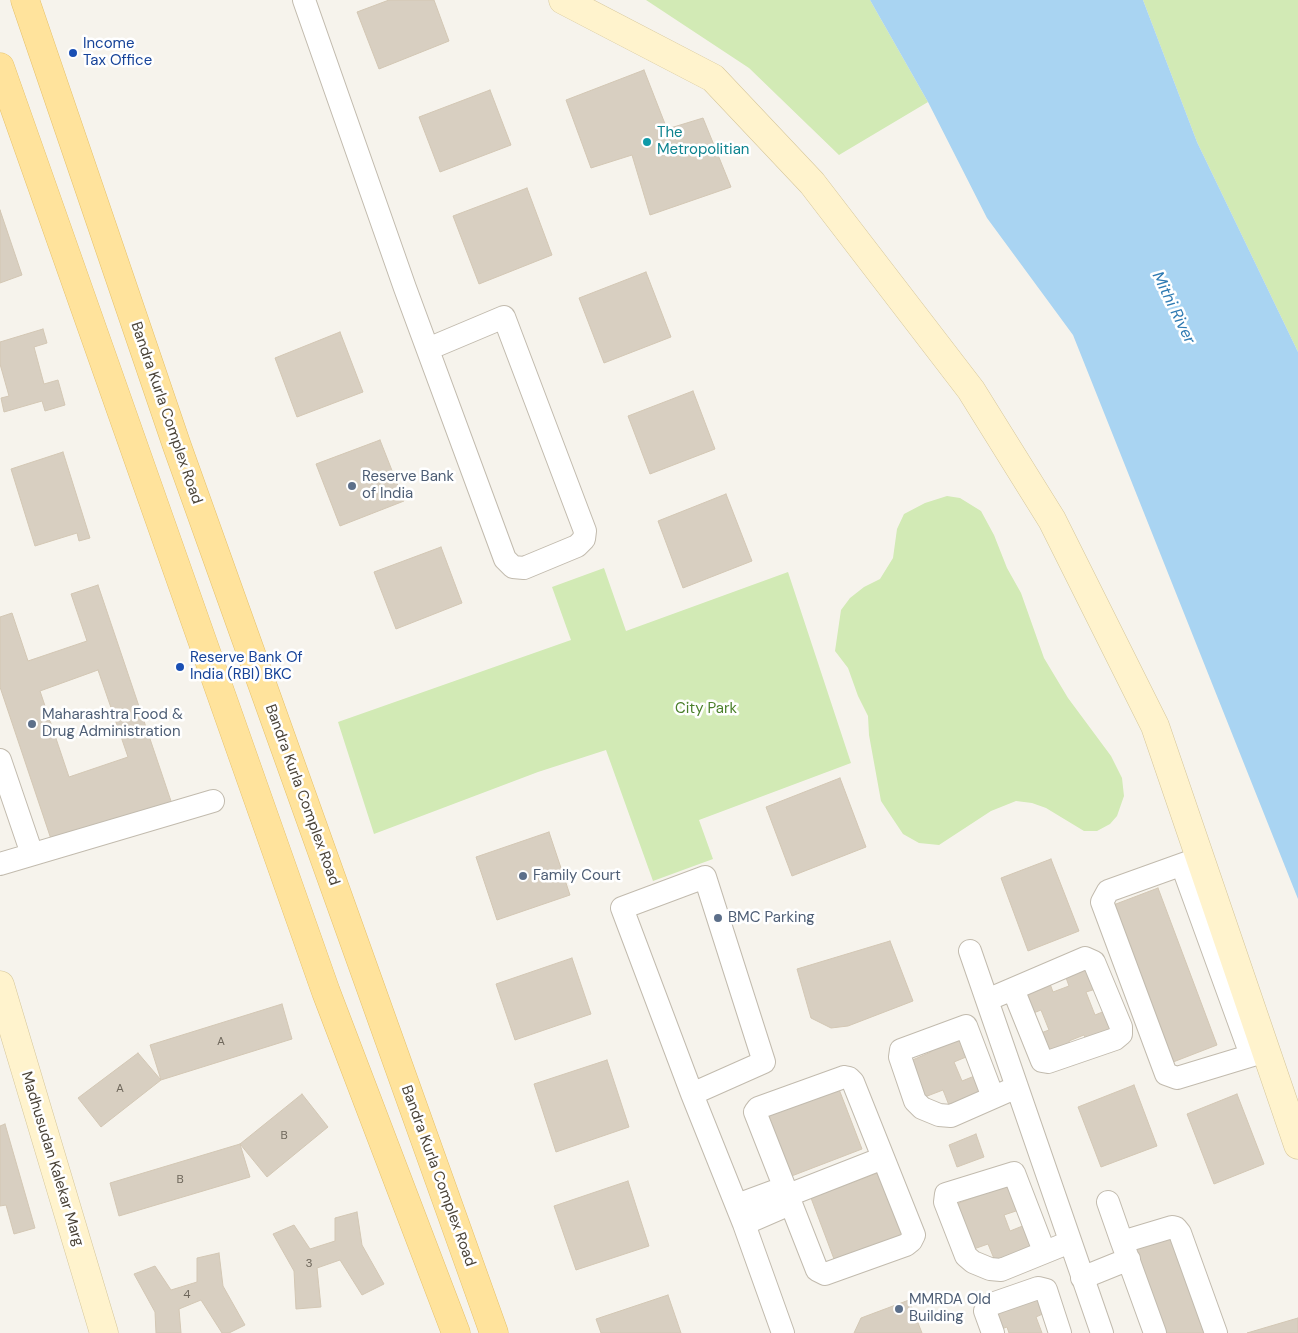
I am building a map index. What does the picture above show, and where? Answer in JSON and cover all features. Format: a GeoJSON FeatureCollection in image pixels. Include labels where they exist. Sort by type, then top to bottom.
{"type":"FeatureCollection","features":[{"type":"Feature","properties":{"kind":"main road","name":"Bandra Kurla Complex Road"},"geometry":{"type":"LineString","coordinates":[[25,0],[177,446],[494,1333]]}},
{"type":"Feature","properties":{"kind":"main road"},"geometry":{"type":"LineString","coordinates":[[0,67],[326,992],[456,1333]]}},
{"type":"Feature","properties":{"kind":"street"},"geometry":{"type":"LineString","coordinates":[[304,0],[428,349],[505,559],[513,567],[524,568],[577,546],[584,539],[585,531],[504,317],[428,349]]}},
{"type":"Feature","properties":{"kind":"street"},"geometry":{"type":"LineString","coordinates":[[563,0],[713,78],[812,183],[971,390],[1052,520],[1155,726],[1191,861],[1258,1053],[1298,1145]]}},
{"type":"Feature","properties":{"kind":"street"},"geometry":{"type":"LineString","coordinates":[[0,760],[32,854]]}},
{"type":"Feature","properties":{"kind":"street"},"geometry":{"type":"LineString","coordinates":[[0,864],[213,801]]}},
{"type":"Feature","properties":{"kind":"street"},"geometry":{"type":"LineString","coordinates":[[1191,861],[1108,891],[1102,902],[1166,1074],[1177,1078],[1258,1053]]}},
{"type":"Feature","properties":{"kind":"street"},"geometry":{"type":"LineString","coordinates":[[692,1094],[764,1062],[705,877],[622,908],[692,1094],[740,1215],[783,1333]]}},
{"type":"Feature","properties":{"kind":"street"},"geometry":{"type":"LineString","coordinates":[[970,951],[1102,1333]]}},
{"type":"Feature","properties":{"kind":"street"},"geometry":{"type":"LineString","coordinates":[[987,1000],[1013,988],[1085,958],[1094,962],[1121,1027],[1121,1034],[1115,1039],[1048,1062],[1042,1061],[1013,988]]}},
{"type":"Feature","properties":{"kind":"street","name":"Madhusudan Kalekar Marg"},"geometry":{"type":"LineString","coordinates":[[0,985],[7,1032],[104,1333]]}},
{"type":"Feature","properties":{"kind":"street"},"geometry":{"type":"LineString","coordinates":[[993,1097],[966,1026],[901,1050],[900,1057],[915,1101],[922,1108],[945,1116],[993,1097],[1017,1087]]}},
{"type":"Feature","properties":{"kind":"street"},"geometry":{"type":"LineString","coordinates":[[844,1077],[849,1078],[853,1082],[914,1235],[912,1241],[906,1245],[826,1274],[820,1273],[816,1270],[786,1196],[755,1112],[758,1108],[844,1077]]}},
{"type":"Feature","properties":{"kind":"street"},"geometry":{"type":"LineString","coordinates":[[740,1215],[883,1158]]}},
{"type":"Feature","properties":{"kind":"street"},"geometry":{"type":"LineString","coordinates":[[1044,1252],[1014,1173],[946,1194],[945,1202],[966,1256],[973,1262],[990,1269],[1001,1270],[1070,1242]]}},
{"type":"Feature","properties":{"kind":"street"},"geometry":{"type":"LineString","coordinates":[[1108,1202],[1155,1333]]}},
{"type":"Feature","properties":{"kind":"street"},"geometry":{"type":"LineString","coordinates":[[1082,1278],[1126,1251],[1172,1227],[1176,1228],[1216,1333]]}},
{"type":"Feature","properties":{"kind":"street"},"geometry":{"type":"LineString","coordinates":[[993,1333],[985,1311],[988,1305],[1038,1288],[1046,1290],[1060,1333]]}},
{"type":"Feature","properties":{"kind":"green space"},"geometry":{"type":"Polygon","coordinates":[[[646,0],[870,0],[928,102],[839,155],[749,68],[646,0]]]}},
{"type":"Feature","properties":{"kind":"green space"},"geometry":{"type":"Polygon","coordinates":[[[1143,0],[1298,0],[1298,352],[1197,142],[1143,0]]]}},
{"type":"Feature","properties":{"kind":"green space"},"geometry":{"type":"Polygon","coordinates":[[[947,496],[960,498],[981,511],[994,535],[1007,568],[1021,593],[1044,658],[1068,698],[1111,756],[1122,778],[1124,796],[1117,816],[1110,824],[1097,831],[1084,831],[1046,808],[1032,803],[1016,801],[991,811],[939,845],[919,843],[903,834],[881,801],[869,735],[868,716],[858,696],[848,668],[835,651],[841,610],[850,598],[864,587],[880,579],[893,558],[897,529],[904,514],[925,503],[947,496]]]}},
{"type":"Feature","properties":{"kind":"green space","name":"City Park"},"geometry":{"type":"Polygon","coordinates":[[[604,568],[626,631],[788,572],[851,763],[699,820],[713,859],[653,881],[606,750],[538,772],[374,834],[338,722],[571,640],[552,587],[604,568]]]}},
{"type":"Feature","properties":{"kind":"water","name":"Mithi River"},"geometry":{"type":"Polygon","coordinates":[[[870,0],[1143,0],[1197,142],[1298,352],[1298,899],[1073,335],[987,218],[928,102],[870,0]]]}},
{"type":"Feature","properties":{"kind":"building"},"geometry":{"type":"Polygon","coordinates":[[[389,0],[434,0],[449,41],[379,69],[357,12],[389,0]]]}},
{"type":"Feature","properties":{"kind":"building","name":"The Metropolitian"},"geometry":{"type":"Polygon","coordinates":[[[644,70],[667,129],[703,118],[731,187],[650,215],[632,155],[591,168],[566,100],[644,70]]]}},
{"type":"Feature","properties":{"kind":"building"},"geometry":{"type":"Polygon","coordinates":[[[490,90],[511,145],[440,172],[419,117],[490,90]]]}},
{"type":"Feature","properties":{"kind":"building"},"geometry":{"type":"Polygon","coordinates":[[[527,188],[552,255],[479,284],[453,216],[527,188]]]}},
{"type":"Feature","properties":{"kind":"building"},"geometry":{"type":"Polygon","coordinates":[[[0,210],[22,275],[0,283],[0,210]]]}},
{"type":"Feature","properties":{"kind":"building"},"geometry":{"type":"Polygon","coordinates":[[[646,272],[671,337],[604,363],[579,298],[646,272]]]}},
{"type":"Feature","properties":{"kind":"building"},"geometry":{"type":"Polygon","coordinates":[[[43,329],[47,343],[34,347],[44,384],[58,380],[65,405],[45,411],[42,401],[4,412],[1,398],[9,396],[0,364],[0,342],[43,329]]]}},
{"type":"Feature","properties":{"kind":"building"},"geometry":{"type":"Polygon","coordinates":[[[340,332],[363,392],[297,417],[275,358],[340,332]]]}},
{"type":"Feature","properties":{"kind":"building"},"geometry":{"type":"Polygon","coordinates":[[[693,391],[715,449],[650,474],[628,416],[693,391]]]}},
{"type":"Feature","properties":{"kind":"building"},"geometry":{"type":"Polygon","coordinates":[[[380,440],[404,501],[340,526],[316,464],[380,440]]]}},
{"type":"Feature","properties":{"kind":"building"},"geometry":{"type":"Polygon","coordinates":[[[63,452],[90,538],[79,541],[77,533],[35,546],[11,469],[63,452]]]}},
{"type":"Feature","properties":{"kind":"building"},"geometry":{"type":"Polygon","coordinates":[[[726,494],[752,561],[683,588],[658,521],[726,494]]]}},
{"type":"Feature","properties":{"kind":"building"},"geometry":{"type":"Polygon","coordinates":[[[441,547],[462,603],[396,629],[374,572],[441,547]]]}},
{"type":"Feature","properties":{"kind":"building","name":"Maharashtra Food & Drug Administration"},"geometry":{"type":"Polygon","coordinates":[[[98,585],[172,804],[53,845],[0,687],[0,617],[12,613],[28,661],[87,641],[71,594],[98,585]],[[98,670],[40,691],[69,777],[128,757],[98,670]]]}},
{"type":"Feature","properties":{"kind":"building"},"geometry":{"type":"Polygon","coordinates":[[[840,778],[866,847],[792,876],[766,807],[840,778]]]}},
{"type":"Feature","properties":{"kind":"building","name":"Family Court"},"geometry":{"type":"Polygon","coordinates":[[[549,832],[570,895],[497,920],[476,857],[549,832]]]}},
{"type":"Feature","properties":{"kind":"building"},"geometry":{"type":"Polygon","coordinates":[[[1051,859],[1079,931],[1028,951],[1001,878],[1051,859]]]}},
{"type":"Feature","properties":{"kind":"building"},"geometry":{"type":"Polygon","coordinates":[[[1158,888],[1217,1045],[1168,1064],[1108,907],[1158,888]]]}},
{"type":"Feature","properties":{"kind":"building"},"geometry":{"type":"Polygon","coordinates":[[[890,941],[913,1001],[848,1026],[831,1028],[811,1018],[797,969],[890,941]]]}},
{"type":"Feature","properties":{"kind":"building"},"geometry":{"type":"Polygon","coordinates":[[[572,958],[591,1014],[515,1040],[496,984],[572,958]]]}},
{"type":"Feature","properties":{"kind":"building"},"geometry":{"type":"Polygon","coordinates":[[[1087,966],[1096,989],[1086,992],[1095,1015],[1105,1011],[1112,1031],[1086,1040],[1084,1035],[1069,1041],[1071,1046],[1047,1056],[1038,1034],[1049,1030],[1041,1010],[1031,1014],[1022,992],[1049,981],[1053,992],[1069,986],[1065,975],[1087,966]]]}},
{"type":"Feature","properties":{"kind":"building"},"geometry":{"type":"Polygon","coordinates":[[[282,1004],[292,1039],[161,1080],[150,1045],[282,1004]]]}},
{"type":"Feature","properties":{"kind":"building"},"geometry":{"type":"Polygon","coordinates":[[[963,1029],[971,1055],[954,1062],[962,1081],[977,1075],[985,1098],[952,1113],[943,1090],[922,1098],[910,1061],[931,1052],[928,1042],[963,1029]]]}},
{"type":"Feature","properties":{"kind":"building"},"geometry":{"type":"Polygon","coordinates":[[[138,1053],[161,1080],[101,1127],[78,1098],[138,1053]]]}},
{"type":"Feature","properties":{"kind":"building"},"geometry":{"type":"Polygon","coordinates":[[[607,1060],[629,1127],[556,1152],[534,1084],[607,1060]]]}},
{"type":"Feature","properties":{"kind":"building"},"geometry":{"type":"Polygon","coordinates":[[[837,1084],[862,1149],[789,1177],[765,1112],[837,1084]]]}},
{"type":"Feature","properties":{"kind":"building"},"geometry":{"type":"Polygon","coordinates":[[[1134,1085],[1157,1146],[1101,1167],[1078,1107],[1134,1085]]]}},
{"type":"Feature","properties":{"kind":"building"},"geometry":{"type":"Polygon","coordinates":[[[302,1094],[328,1127],[267,1177],[240,1144],[302,1094]]]}},
{"type":"Feature","properties":{"kind":"building"},"geometry":{"type":"Polygon","coordinates":[[[1237,1094],[1264,1164],[1214,1184],[1187,1114],[1237,1094]]]}},
{"type":"Feature","properties":{"kind":"building"},"geometry":{"type":"Polygon","coordinates":[[[5,1124],[35,1228],[14,1234],[6,1205],[0,1206],[0,1126],[5,1124]]]}},
{"type":"Feature","properties":{"kind":"building"},"geometry":{"type":"Polygon","coordinates":[[[976,1134],[984,1157],[957,1167],[949,1145],[976,1134]]]}},
{"type":"Feature","properties":{"kind":"building"},"geometry":{"type":"Polygon","coordinates":[[[240,1144],[250,1177],[119,1216],[110,1183],[240,1144]]]}},
{"type":"Feature","properties":{"kind":"building"},"geometry":{"type":"Polygon","coordinates":[[[883,1171],[909,1239],[837,1267],[811,1198],[883,1171]]]}},
{"type":"Feature","properties":{"kind":"building"},"geometry":{"type":"Polygon","coordinates":[[[628,1181],[649,1246],[576,1270],[554,1206],[628,1181]]]}},
{"type":"Feature","properties":{"kind":"building"},"geometry":{"type":"Polygon","coordinates":[[[1010,1184],[1019,1210],[1004,1215],[1010,1231],[1025,1225],[1035,1251],[997,1266],[988,1244],[968,1251],[951,1206],[1010,1184]]]}},
{"type":"Feature","properties":{"kind":"building"},"geometry":{"type":"Polygon","coordinates":[[[357,1212],[362,1245],[384,1284],[362,1295],[340,1260],[317,1268],[321,1307],[296,1309],[294,1271],[273,1234],[294,1225],[310,1249],[335,1241],[335,1218],[357,1212]]]}},
{"type":"Feature","properties":{"kind":"building"},"geometry":{"type":"Polygon","coordinates":[[[1172,1234],[1208,1333],[1160,1333],[1129,1246],[1172,1234]]]}},
{"type":"Feature","properties":{"kind":"building"},"geometry":{"type":"Polygon","coordinates":[[[219,1253],[223,1286],[245,1325],[229,1333],[222,1333],[201,1300],[179,1309],[181,1333],[156,1333],[155,1312],[134,1274],[155,1266],[171,1290],[197,1282],[197,1258],[219,1253]]]}},
{"type":"Feature","properties":{"kind":"building"},"geometry":{"type":"Polygon","coordinates":[[[1040,1293],[1047,1312],[1036,1317],[1042,1333],[1009,1333],[1007,1327],[999,1330],[992,1311],[1040,1293]]]}},
{"type":"Feature","properties":{"kind":"building"},"geometry":{"type":"Polygon","coordinates":[[[668,1295],[681,1333],[601,1333],[596,1319],[668,1295]]]}},
{"type":"Feature","properties":{"kind":"building","name":"MMRDA Old Building"},"geometry":{"type":"Polygon","coordinates":[[[909,1300],[922,1333],[854,1333],[861,1318],[909,1300]]]}},
{"type":"Feature","properties":{"kind":"building"},"geometry":{"type":"Polygon","coordinates":[[[1298,1318],[1298,1333],[1247,1333],[1298,1318]]]}},
{"type":"Feature","properties":{"kind":"place","name":"Income Tax Office"},"geometry":{"type":"Point","coordinates":[73,53]}},
{"type":"Feature","properties":{"kind":"place","name":"The Metropolitian"},"geometry":{"type":"Point","coordinates":[647,142]}},
{"type":"Feature","properties":{"kind":"place","name":"Reserve Bank of India"},"geometry":{"type":"Point","coordinates":[352,486]}},
{"type":"Feature","properties":{"kind":"place","name":"Reserve Bank Of India (RBI) BKC"},"geometry":{"type":"Point","coordinates":[180,667]}},
{"type":"Feature","properties":{"kind":"place","name":"Maharashtra Food & Drug Administration"},"geometry":{"type":"Point","coordinates":[32,724]}},
{"type":"Feature","properties":{"kind":"place","name":"Family Court"},"geometry":{"type":"Point","coordinates":[523,876]}},
{"type":"Feature","properties":{"kind":"place","name":"BMC Parking"},"geometry":{"type":"Point","coordinates":[718,918]}},
{"type":"Feature","properties":{"kind":"place","name":"MMRDA Old Building"},"geometry":{"type":"Point","coordinates":[899,1309]}}]}
